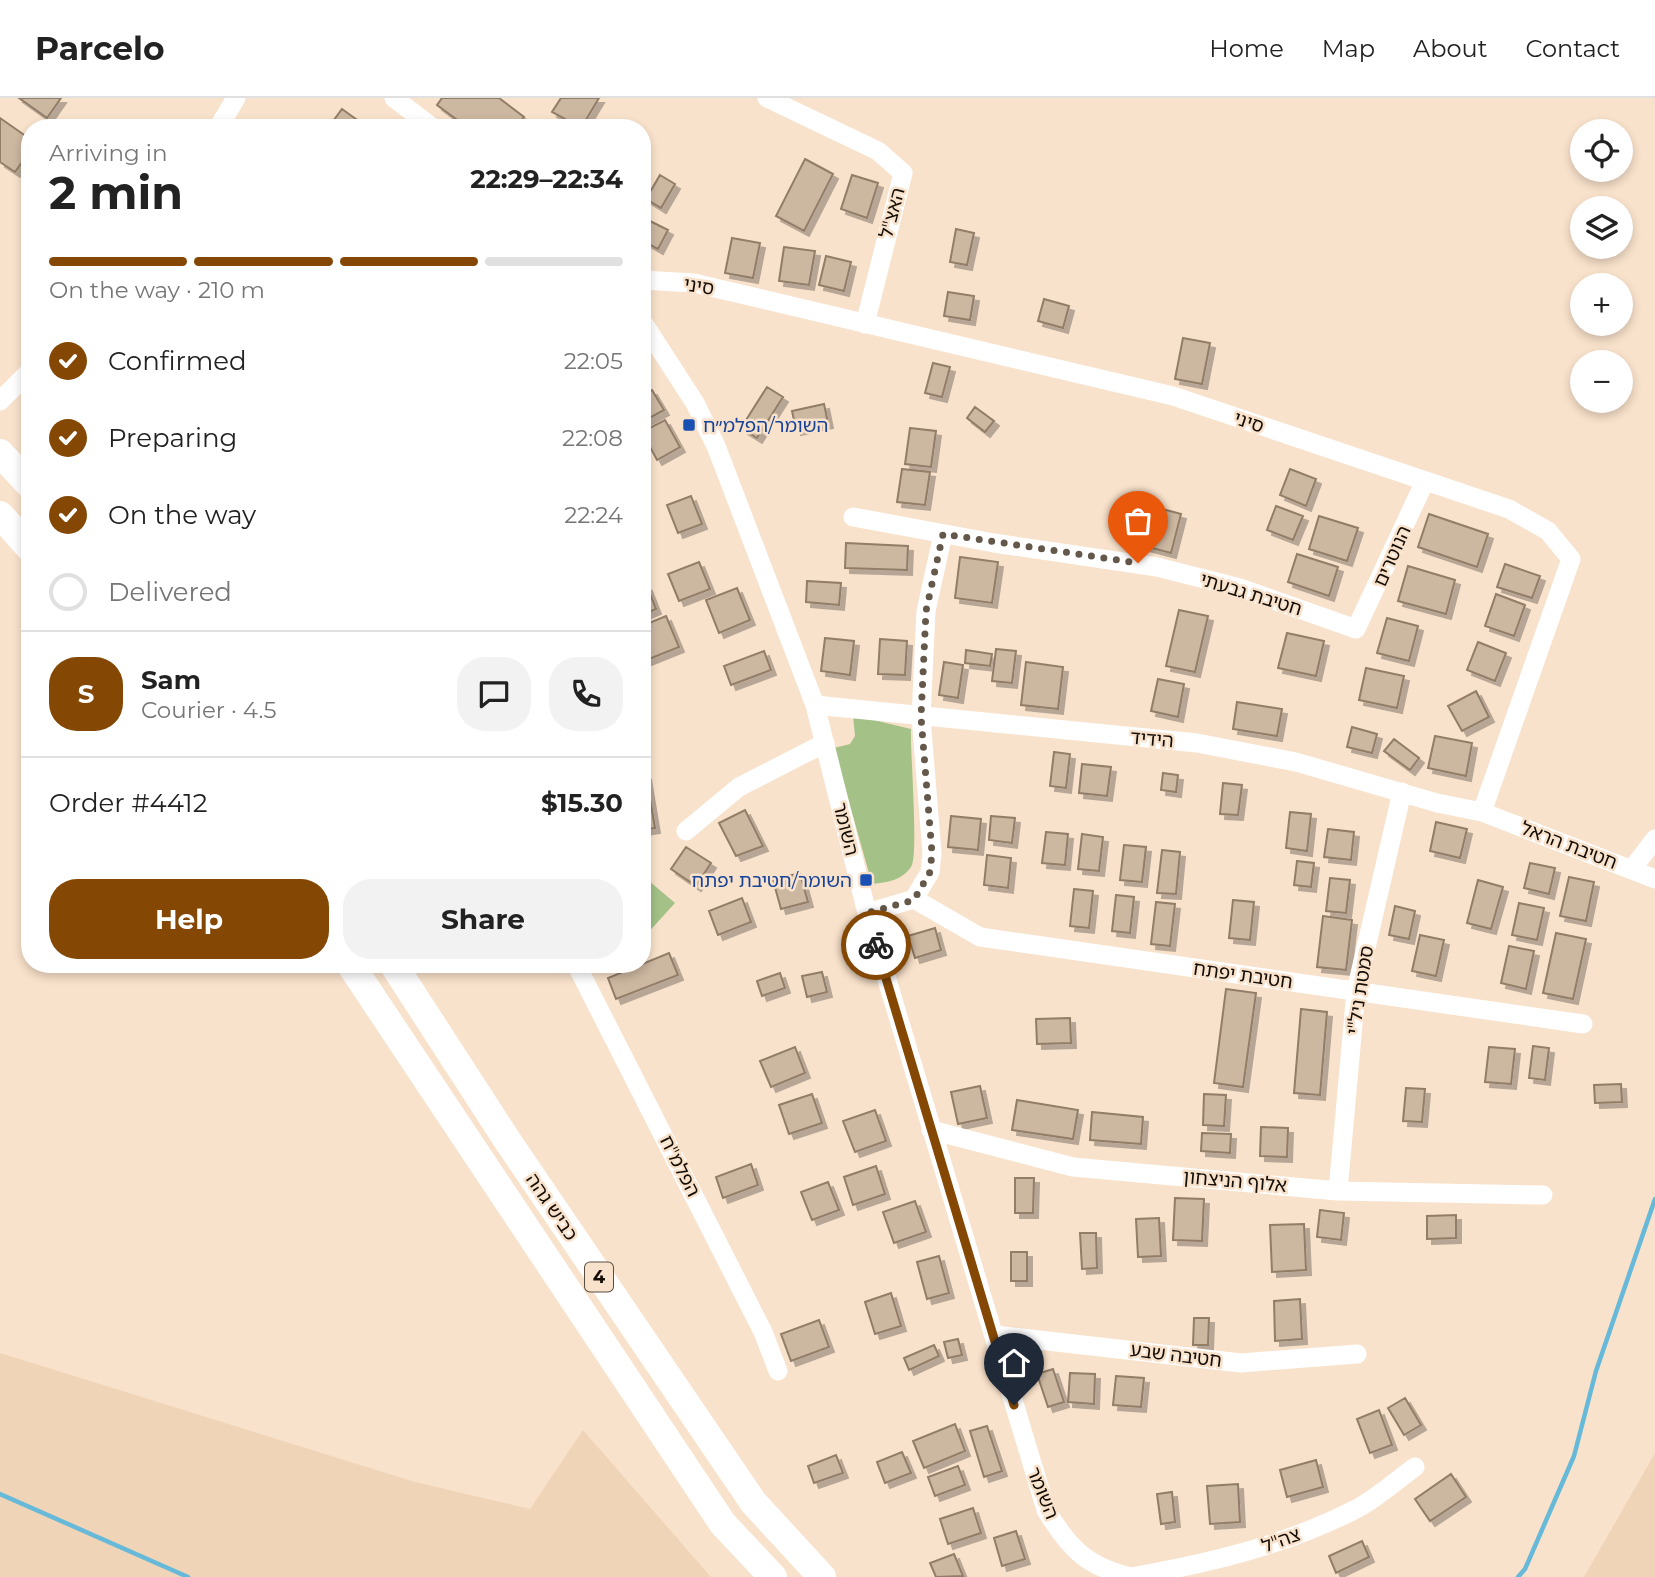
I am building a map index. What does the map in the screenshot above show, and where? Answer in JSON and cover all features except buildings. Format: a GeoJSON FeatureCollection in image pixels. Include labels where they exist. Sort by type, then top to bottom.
{"type":"FeatureCollection","features":[{"type":"Feature","properties":{"kind":"highway"},"geometry":{"type":"LineString","coordinates":[[0,453],[21,475]]}},
{"type":"Feature","properties":{"kind":"highway"},"geometry":{"type":"LineString","coordinates":[[0,515],[21,538]]}},
{"type":"Feature","properties":{"kind":"highway","name":"כביש גהה"},"geometry":{"type":"LineString","coordinates":[[356,973],[723,1524],[773,1577]]}},
{"type":"Feature","properties":{"kind":"highway","name":"כביש גהה"},"geometry":{"type":"LineString","coordinates":[[399,973],[507,1140],[753,1502],[822,1577]]}},
{"type":"Feature","properties":{"kind":"street"},"geometry":{"type":"LineString","coordinates":[[223,119],[236,98]]}},
{"type":"Feature","properties":{"kind":"street"},"geometry":{"type":"LineString","coordinates":[[394,98],[421,119]]}},
{"type":"Feature","properties":{"kind":"street","name":"האצ\"ל"},"geometry":{"type":"LineString","coordinates":[[767,98],[878,151],[903,173],[865,324]]}},
{"type":"Feature","properties":{"kind":"street","name":"סיני"},"geometry":{"type":"LineString","coordinates":[[651,281],[694,283],[1173,396],[1532,520],[1560,542],[1571,559],[1482,812]]}},
{"type":"Feature","properties":{"kind":"street","name":"השומר"},"geometry":{"type":"LineString","coordinates":[[651,335],[695,403],[716,446],[815,705],[867,913],[1046,1510],[1062,1537],[1079,1555],[1124,1575]]}},
{"type":"Feature","properties":{"kind":"street"},"geometry":{"type":"LineString","coordinates":[[0,401],[21,380]]}},
{"type":"Feature","properties":{"kind":"street","name":"הנוטרים"},"geometry":{"type":"LineString","coordinates":[[1356,629],[1425,481]]}},
{"type":"Feature","properties":{"kind":"street","name":"חטיבת גבעתי"},"geometry":{"type":"LineString","coordinates":[[853,517],[943,534],[1157,567],[1240,588],[1356,629]]}},
{"type":"Feature","properties":{"kind":"street"},"geometry":{"type":"LineString","coordinates":[[867,913],[914,900],[930,872],[932,853],[921,717],[926,611],[943,534]]}},
{"type":"Feature","properties":{"kind":"street","name":"הידיד"},"geometry":{"type":"LineString","coordinates":[[815,705],[1197,743],[1308,765],[1437,803],[1482,812]]}},
{"type":"Feature","properties":{"kind":"street"},"geometry":{"type":"LineString","coordinates":[[686,831],[739,787],[825,743]]}},
{"type":"Feature","properties":{"kind":"street","name":"סמטת ניל\"י"},"geometry":{"type":"LineString","coordinates":[[1338,1191],[1356,991],[1402,792]]}},
{"type":"Feature","properties":{"kind":"street","name":"חטיבת הראל"},"geometry":{"type":"LineString","coordinates":[[1482,812],[1655,879]]}},
{"type":"Feature","properties":{"kind":"street"},"geometry":{"type":"LineString","coordinates":[[1632,869],[1655,839]]}},
{"type":"Feature","properties":{"kind":"street","name":"חטיבת יפתח"},"geometry":{"type":"LineString","coordinates":[[914,900],[980,937],[1583,1024]]}},
{"type":"Feature","properties":{"kind":"street","name":"הפלמ\"ח"},"geometry":{"type":"LineString","coordinates":[[581,973],[764,1332],[778,1370]]}},
{"type":"Feature","properties":{"kind":"street","name":"אלוף הניצחון"},"geometry":{"type":"LineString","coordinates":[[931,1130],[1073,1167],[1338,1191],[1543,1195]]}},
{"type":"Feature","properties":{"kind":"street","name":"חטיבה שבע"},"geometry":{"type":"LineString","coordinates":[[995,1335],[1241,1363],[1357,1354]]}},
{"type":"Feature","properties":{"kind":"street","name":"צה\"ל"},"geometry":{"type":"LineString","coordinates":[[1124,1575],[1244,1553],[1294,1536],[1360,1507],[1415,1467]]}},
{"type":"Feature","properties":{"kind":"shaded area"},"geometry":{"type":"Polygon","coordinates":[[[0,1353],[415,1482],[530,1509],[583,1430],[711,1577],[0,1577],[0,1353]]]}},
{"type":"Feature","properties":{"kind":"shaded area"},"geometry":{"type":"Polygon","coordinates":[[[1655,1453],[1655,1577],[1584,1577],[1655,1453]]]}},
{"type":"Feature","properties":{"kind":"green space"},"geometry":{"type":"Polygon","coordinates":[[[853,715],[911,729],[914,844],[911,867],[898,878],[872,884],[834,748],[850,744],[855,736],[853,715]]]}},
{"type":"Feature","properties":{"kind":"green space"},"geometry":{"type":"Polygon","coordinates":[[[651,883],[675,903],[651,929],[651,883]]]}},
{"type":"Feature","properties":{"kind":"waterway"},"geometry":{"type":"LineString","coordinates":[[1518,1577],[1525,1569],[1574,1456],[1596,1371],[1655,1199]]}},
{"type":"Feature","properties":{"kind":"waterway"},"geometry":{"type":"LineString","coordinates":[[0,1494],[188,1577]]}},
{"type":"Feature","properties":{"kind":"way so far"},"geometry":{"type":"LineString","coordinates":[[876,945],[867,913],[914,900],[930,872],[932,853],[921,717],[926,611],[943,534],[1138,563]]}},
{"type":"Feature","properties":{"kind":"place","name":"השומר/הפלמ״ח"},"geometry":{"type":"Point","coordinates":[689,425]}},
{"type":"Feature","properties":{"kind":"place","name":"השומר/חטיבת יפתח"},"geometry":{"type":"Point","coordinates":[866,880]}},
{"type":"Feature","properties":{"kind":"route"},"geometry":{"type":"LineString","coordinates":[[876,945],[1014,1405]]}}]}
